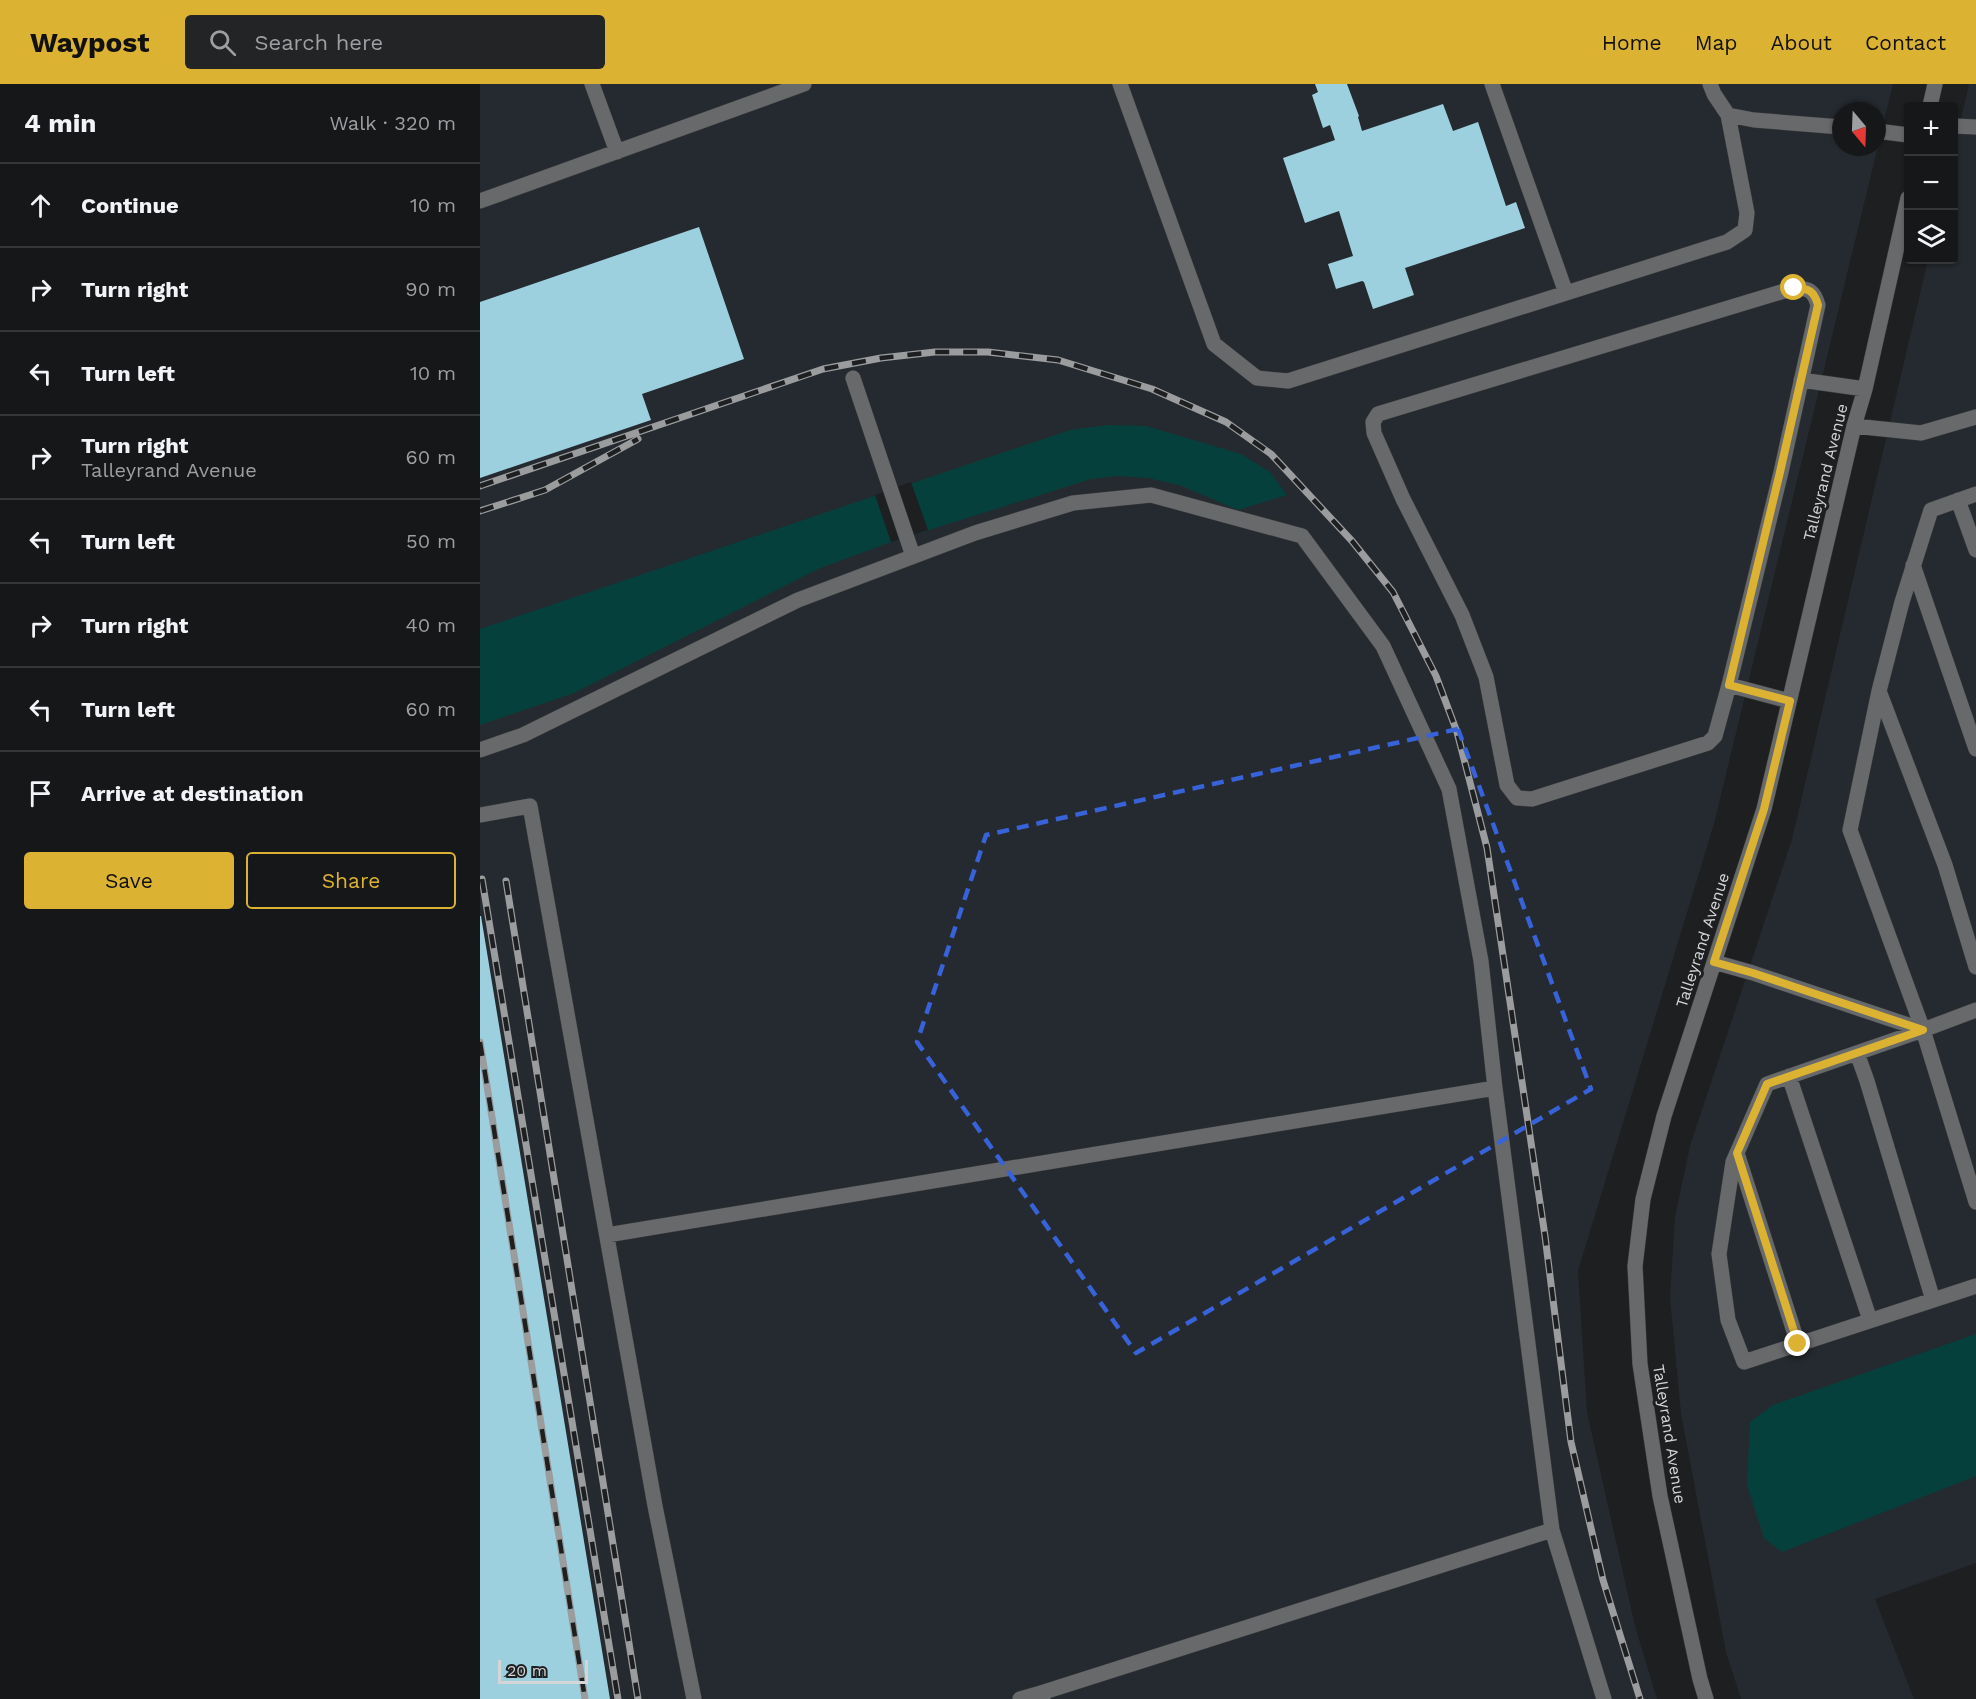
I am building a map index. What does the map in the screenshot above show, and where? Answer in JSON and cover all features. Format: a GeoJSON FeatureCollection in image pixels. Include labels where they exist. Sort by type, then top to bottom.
{"type":"FeatureCollection","features":[{"type":"Feature","properties":{"kind":"street"},"geometry":{"type":"LineString","coordinates":[[592,84],[617,152]]}},
{"type":"Feature","properties":{"kind":"street"},"geometry":{"type":"LineString","coordinates":[[480,201],[617,152],[771,90],[804,84]]}},
{"type":"Feature","properties":{"kind":"street"},"geometry":{"type":"LineString","coordinates":[[1120,84],[1214,344],[1257,378],[1288,381],[1727,242],[1745,230],[1747,213],[1728,115],[1710,84]]}},
{"type":"Feature","properties":{"kind":"street"},"geometry":{"type":"LineString","coordinates":[[1492,84],[1566,293]]}},
{"type":"Feature","properties":{"kind":"street"},"geometry":{"type":"LineString","coordinates":[[1931,102],[1935,84]]}},
{"type":"Feature","properties":{"kind":"street"},"geometry":{"type":"LineString","coordinates":[[1728,115],[1754,120],[1832,126]]}},
{"type":"Feature","properties":{"kind":"street"},"geometry":{"type":"LineString","coordinates":[[1958,126],[1976,127]]}},
{"type":"Feature","properties":{"kind":"street"},"geometry":{"type":"LineString","coordinates":[[1886,132],[1904,134]]}},
{"type":"Feature","properties":{"kind":"street","name":"Talleyrand Avenue"},"geometry":{"type":"LineString","coordinates":[[1707,1699],[1660,1496],[1640,1364],[1635,1266],[1643,1199],[1661,1127],[1764,809],[1854,426],[1865,389],[1905,210]]}},
{"type":"Feature","properties":{"kind":"street"},"geometry":{"type":"LineString","coordinates":[[1794,288],[1807,288],[1815,294],[1818,305],[1801,380],[1715,736],[1708,743],[1532,799],[1517,798],[1507,785],[1486,677],[1462,615],[1403,499],[1374,433],[1373,422],[1378,414],[1794,288]]}},
{"type":"Feature","properties":{"kind":"street"},"geometry":{"type":"LineString","coordinates":[[853,378],[913,556]]}},
{"type":"Feature","properties":{"kind":"street"},"geometry":{"type":"LineString","coordinates":[[1801,380],[1865,389]]}},
{"type":"Feature","properties":{"kind":"street"},"geometry":{"type":"LineString","coordinates":[[1854,426],[1921,433],[1976,417]]}},
{"type":"Feature","properties":{"kind":"street"},"geometry":{"type":"LineString","coordinates":[[1976,494],[1931,510],[1902,602],[1879,692],[1850,830],[1923,1030],[1976,1202]]}},
{"type":"Feature","properties":{"kind":"street"},"geometry":{"type":"LineString","coordinates":[[480,750],[523,735],[798,600],[975,533],[1073,503],[1151,495],[1302,536],[1383,646],[1449,789],[1481,961],[1495,1088],[1552,1530],[1604,1699]]}},
{"type":"Feature","properties":{"kind":"street"},"geometry":{"type":"LineString","coordinates":[[1958,500],[1976,550]]}},
{"type":"Feature","properties":{"kind":"street"},"geometry":{"type":"LineString","coordinates":[[1914,565],[1976,749]]}},
{"type":"Feature","properties":{"kind":"street"},"geometry":{"type":"LineString","coordinates":[[1729,685],[1790,701]]}},
{"type":"Feature","properties":{"kind":"street"},"geometry":{"type":"LineString","coordinates":[[1879,692],[1945,865],[1976,967]]}},
{"type":"Feature","properties":{"kind":"street"},"geometry":{"type":"LineString","coordinates":[[480,815],[530,806],[655,1506],[694,1699]]}},
{"type":"Feature","properties":{"kind":"street"},"geometry":{"type":"LineString","coordinates":[[1714,962],[1923,1030]]}},
{"type":"Feature","properties":{"kind":"street"},"geometry":{"type":"LineString","coordinates":[[1976,1010],[1767,1084],[1733,1162],[1719,1254],[1728,1320],[1744,1362],[1976,1286]]}},
{"type":"Feature","properties":{"kind":"street"},"geometry":{"type":"LineString","coordinates":[[1857,1053],[1933,1300]]}},
{"type":"Feature","properties":{"kind":"street"},"geometry":{"type":"LineString","coordinates":[[1789,1076],[1870,1320]]}},
{"type":"Feature","properties":{"kind":"street"},"geometry":{"type":"LineString","coordinates":[[607,1235],[1495,1088]]}},
{"type":"Feature","properties":{"kind":"street"},"geometry":{"type":"LineString","coordinates":[[1737,1153],[1798,1344]]}},
{"type":"Feature","properties":{"kind":"street"},"geometry":{"type":"LineString","coordinates":[[1020,1699],[1042,1696],[1552,1530]]}},
{"type":"Feature","properties":{"kind":"highlighted area"},"geometry":{"type":"Polygon","coordinates":[[[1458,729],[1591,1089],[1136,1353],[917,1042],[986,835],[1458,729]]]}},
{"type":"Feature","properties":{"kind":"shaded area"},"geometry":{"type":"Polygon","coordinates":[[[480,84],[1893,84],[1886,113],[1886,102],[1832,102],[1832,156],[1876,156],[1714,824],[1578,1271],[1587,1412],[1635,1626],[1657,1699],[480,1699],[480,84]]]}},
{"type":"Feature","properties":{"kind":"shaded area"},"geometry":{"type":"Polygon","coordinates":[[[1969,84],[1976,84],[1976,1563],[1875,1599],[1914,1699],[1741,1699],[1726,1652],[1681,1414],[1670,1297],[1675,1217],[1690,1146],[1792,839],[1927,264],[1958,264],[1958,132],[1969,84]]]}},
{"type":"Feature","properties":{"kind":"shaded area"},"geometry":{"type":"Polygon","coordinates":[[[1108,425],[1146,426],[1241,454],[1270,472],[1287,495],[1238,510],[1182,486],[1148,478],[1117,476],[1091,479],[891,542],[818,569],[574,693],[480,725],[480,629],[1070,430],[1108,425]]]}},
{"type":"Feature","properties":{"kind":"shaded area"},"geometry":{"type":"Polygon","coordinates":[[[1976,1334],[1976,1476],[1782,1552],[1764,1538],[1747,1485],[1750,1422],[1773,1405],[1976,1334]]]}},
{"type":"Feature","properties":{"kind":"pier"},"geometry":{"type":"Polygon","coordinates":[[[911,482],[928,530],[891,542],[875,495],[911,482]]]}},
{"type":"Feature","properties":{"kind":"building"},"geometry":{"type":"Polygon","coordinates":[[[1315,84],[1347,84],[1362,131],[1443,104],[1453,131],[1478,122],[1506,206],[1516,202],[1525,228],[1405,268],[1414,295],[1373,309],[1364,282],[1336,289],[1328,264],[1353,256],[1339,211],[1305,223],[1283,158],[1335,140],[1330,125],[1323,128],[1312,95],[1318,92],[1315,84]]]}},
{"type":"Feature","properties":{"kind":"building"},"geometry":{"type":"Polygon","coordinates":[[[699,227],[744,359],[642,394],[651,420],[480,478],[480,302],[699,227]]]}},
{"type":"Feature","properties":{"kind":"building"},"geometry":{"type":"Polygon","coordinates":[[[481,916],[610,1699],[480,1699],[481,916]]]}},
{"type":"Feature","properties":{"kind":"railway"},"geometry":{"type":"LineString","coordinates":[[480,486],[823,369],[881,358],[935,352],[988,352],[1058,360],[1152,389],[1226,422],[1271,454],[1352,541],[1393,592],[1436,676],[1457,732],[1487,848],[1545,1236],[1571,1442],[1603,1580],[1640,1699]]}},
{"type":"Feature","properties":{"kind":"railway"},"geometry":{"type":"LineString","coordinates":[[480,511],[545,490],[638,439]]}},
{"type":"Feature","properties":{"kind":"railway"},"geometry":{"type":"LineString","coordinates":[[482,879],[618,1699]]}},
{"type":"Feature","properties":{"kind":"railway"},"geometry":{"type":"LineString","coordinates":[[506,881],[638,1699]]}},
{"type":"Feature","properties":{"kind":"railway"},"geometry":{"type":"LineString","coordinates":[[480,1042],[585,1699]]}},
{"type":"Feature","properties":{"kind":"route"},"geometry":{"type":"LineString","coordinates":[[1794,288],[1807,288],[1815,294],[1818,305],[1729,685],[1790,701],[1764,809],[1714,962],[1923,1030],[1767,1084],[1737,1153],[1798,1344]]}}]}
